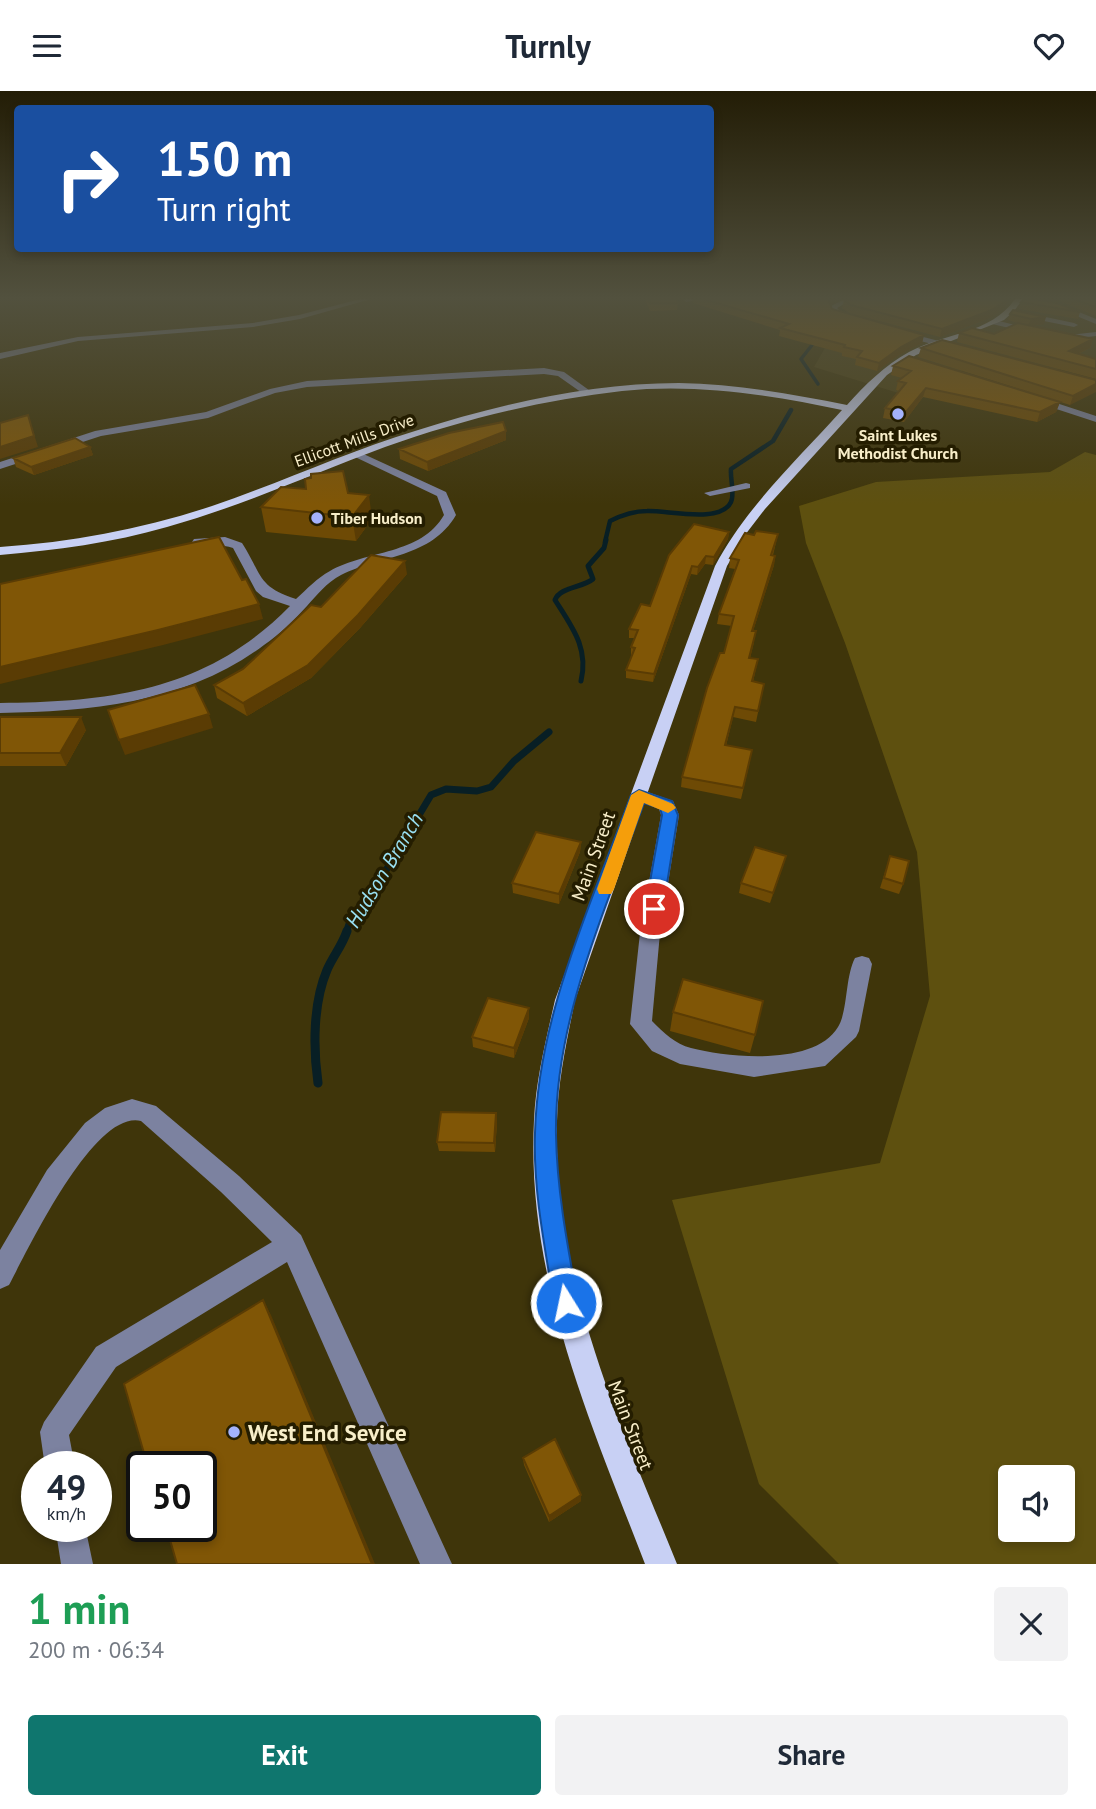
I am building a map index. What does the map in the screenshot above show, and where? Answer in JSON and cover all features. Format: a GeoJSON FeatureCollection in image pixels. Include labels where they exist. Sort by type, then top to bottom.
{"type":"FeatureCollection","features":[{"type":"Feature","properties":{"kind":"main road","name":"Main Street"},"geometry":{"type":"LineString","coordinates":[[661,1564],[592,1390],[566,1303],[551,1218],[545,1134],[552,1059],[565,1000],[721,566],[731,546],[756,510],[849,408],[893,368]]}},
{"type":"Feature","properties":{"kind":"main road","name":"Ellicott Mills Drive"},"geometry":{"type":"LineString","coordinates":[[0,551],[68,544],[180,520],[452,422],[588,393],[653,387],[712,387],[774,394],[849,408]]}},
{"type":"Feature","properties":{"kind":"street"},"geometry":{"type":"LineString","coordinates":[[0,466],[99,433],[208,415],[295,386],[544,371],[561,375],[588,393]]}},
{"type":"Feature","properties":{"kind":"street"},"geometry":{"type":"LineString","coordinates":[[448,377],[454,388]]}},
{"type":"Feature","properties":{"kind":"street"},"geometry":{"type":"LineString","coordinates":[[1025,396],[1096,419]]}},
{"type":"Feature","properties":{"kind":"street"},"geometry":{"type":"LineString","coordinates":[[0,708],[104,703],[188,680],[230,661],[260,642],[331,575],[350,565],[426,542],[447,523],[450,509],[442,494],[357,454]]}},
{"type":"Feature","properties":{"kind":"street"},"geometry":{"type":"LineString","coordinates":[[710,493],[746,486]]}},
{"type":"Feature","properties":{"kind":"street"},"geometry":{"type":"LineString","coordinates":[[188,545],[225,541],[238,546],[261,589],[301,605]]}},
{"type":"Feature","properties":{"kind":"street"},"geometry":{"type":"LineString","coordinates":[[639,795],[667,805],[670,815],[650,933],[641,1024],[660,1044],[688,1057],[754,1067],[817,1059],[848,1031],[862,964]]}},
{"type":"Feature","properties":{"kind":"street"},"geometry":{"type":"LineString","coordinates":[[0,1276],[64,1164],[94,1129],[110,1118],[132,1109],[148,1113],[230,1184],[292,1244],[436,1564]]}},
{"type":"Feature","properties":{"kind":"street"},"geometry":{"type":"LineString","coordinates":[[57,1451],[54,1432],[106,1357],[292,1244]]}},
{"type":"Feature","properties":{"kind":"street"},"geometry":{"type":"LineString","coordinates":[[73,1542],[76,1564]]}},
{"type":"Feature","properties":{"kind":"shaded area"},"geometry":{"type":"Polygon","coordinates":[[[816,368],[967,368],[908,396],[816,368]]]}},
{"type":"Feature","properties":{"kind":"shaded area"},"geometry":{"type":"Polygon","coordinates":[[[1085,452],[1096,455],[1096,1564],[839,1564],[759,1484],[672,1200],[880,1163],[930,996],[917,852],[845,643],[806,543],[799,506],[876,482],[1050,472],[1085,452]]]}},
{"type":"Feature","properties":{"kind":"building"},"geometry":{"type":"Polygon","coordinates":[[[899,368],[948,368],[1060,402],[1040,412],[926,388],[906,412],[885,408],[906,383],[898,381],[911,371],[899,368]]]}},
{"type":"Feature","properties":{"kind":"building"},"geometry":{"type":"Polygon","coordinates":[[[984,368],[1049,368],[1096,380],[1096,384],[1073,396],[984,368]]]}},
{"type":"Feature","properties":{"kind":"building"},"geometry":{"type":"Polygon","coordinates":[[[28,415],[34,436],[0,447],[0,423],[28,415]]]}},
{"type":"Feature","properties":{"kind":"building"},"geometry":{"type":"Polygon","coordinates":[[[503,422],[506,431],[427,462],[399,449],[449,433],[503,422]]]}},
{"type":"Feature","properties":{"kind":"building"},"geometry":{"type":"Polygon","coordinates":[[[75,438],[90,447],[31,467],[13,458],[75,438]]]}},
{"type":"Feature","properties":{"kind":"building"},"geometry":{"type":"Polygon","coordinates":[[[343,471],[348,493],[369,495],[352,517],[261,507],[281,487],[306,489],[305,479],[311,478],[311,474],[343,471]]]}},
{"type":"Feature","properties":{"kind":"building"},"geometry":{"type":"Polygon","coordinates":[[[694,524],[729,532],[714,557],[706,556],[698,567],[692,566],[654,674],[626,670],[635,648],[631,647],[638,630],[629,629],[641,604],[650,606],[669,555],[694,524]]]}},
{"type":"Feature","properties":{"kind":"building"},"geometry":{"type":"Polygon","coordinates":[[[756,531],[778,534],[771,555],[775,556],[752,631],[756,631],[749,658],[758,659],[752,681],[764,684],[758,711],[735,707],[725,745],[752,750],[743,788],[682,777],[707,688],[720,653],[724,653],[734,616],[719,614],[739,560],[730,558],[745,533],[754,535],[756,531]]]}},
{"type":"Feature","properties":{"kind":"building"},"geometry":{"type":"Polygon","coordinates":[[[219,537],[242,580],[246,579],[259,604],[0,667],[0,584],[219,537]]]}},
{"type":"Feature","properties":{"kind":"building"},"geometry":{"type":"Polygon","coordinates":[[[371,555],[405,561],[358,615],[308,665],[243,703],[214,685],[243,669],[311,605],[321,607],[371,555]]]}},
{"type":"Feature","properties":{"kind":"building"},"geometry":{"type":"Polygon","coordinates":[[[195,685],[209,714],[119,740],[108,710],[195,685]]]}},
{"type":"Feature","properties":{"kind":"building"},"geometry":{"type":"Polygon","coordinates":[[[0,717],[81,717],[60,753],[0,753],[0,717]]]}},
{"type":"Feature","properties":{"kind":"building"},"geometry":{"type":"Polygon","coordinates":[[[536,832],[581,842],[559,894],[512,883],[536,832]]]}},
{"type":"Feature","properties":{"kind":"building"},"geometry":{"type":"Polygon","coordinates":[[[755,847],[786,856],[773,893],[741,883],[755,847]]]}},
{"type":"Feature","properties":{"kind":"building"},"geometry":{"type":"Polygon","coordinates":[[[890,856],[909,861],[903,884],[884,878],[890,856]]]}},
{"type":"Feature","properties":{"kind":"building"},"geometry":{"type":"Polygon","coordinates":[[[683,979],[763,1001],[755,1035],[673,1012],[683,979]]]}},
{"type":"Feature","properties":{"kind":"building"},"geometry":{"type":"Polygon","coordinates":[[[488,998],[529,1008],[514,1048],[472,1037],[488,998]]]}},
{"type":"Feature","properties":{"kind":"building"},"geometry":{"type":"Polygon","coordinates":[[[441,1112],[496,1113],[494,1143],[437,1142],[441,1112]]]}},
{"type":"Feature","properties":{"kind":"building","name":"West End Sevice"},"geometry":{"type":"Polygon","coordinates":[[[263,1300],[372,1564],[177,1564],[171,1542],[217,1542],[217,1451],[143,1451],[124,1384],[263,1300]]]}},
{"type":"Feature","properties":{"kind":"building"},"geometry":{"type":"Polygon","coordinates":[[[555,1439],[581,1495],[549,1516],[523,1458],[555,1439]]]}},
{"type":"Feature","properties":{"kind":"waterway","name":"Hudson Branch"},"geometry":{"type":"LineString","coordinates":[[807,368],[818,384]]}},
{"type":"Feature","properties":{"kind":"waterway","name":"Hudson Branch"},"geometry":{"type":"LineString","coordinates":[[605,542],[610,521],[628,514],[647,511],[705,514],[725,509],[732,498],[731,469],[773,441],[791,410]]}},
{"type":"Feature","properties":{"kind":"waterway","name":"Hudson Branch"},"geometry":{"type":"LineString","coordinates":[[581,681],[581,648],[555,600],[566,590],[593,579],[588,566],[604,548],[606,540]]}},
{"type":"Feature","properties":{"kind":"waterway","name":"Hudson Branch"},"geometry":{"type":"LineString","coordinates":[[346,933],[349,924],[367,902],[431,795],[446,789],[477,791],[491,787],[514,761],[549,732]]}},
{"type":"Feature","properties":{"kind":"waterway","name":"Hudson Branch"},"geometry":{"type":"LineString","coordinates":[[318,1083],[315,1041],[319,997],[327,970],[347,931]]}},
{"type":"Feature","properties":{"kind":"slow traffic"},"geometry":{"type":"LineString","coordinates":[[605,889],[639,795],[667,805],[668,808]]}},
{"type":"Feature","properties":{"kind":"place","name":"Saint Lukes Methodist Church"},"geometry":{"type":"Point","coordinates":[898,414]}},
{"type":"Feature","properties":{"kind":"place","name":"Tiber Hudson"},"geometry":{"type":"Point","coordinates":[317,518]}},
{"type":"Feature","properties":{"kind":"place","name":"West End Sevice"},"geometry":{"type":"Point","coordinates":[234,1432]}},
{"type":"Feature","properties":{"kind":"route"},"geometry":{"type":"LineString","coordinates":[[566,1303],[551,1218],[545,1134],[552,1059],[565,1000],[639,795],[667,805],[670,815],[654,909]]}}]}
